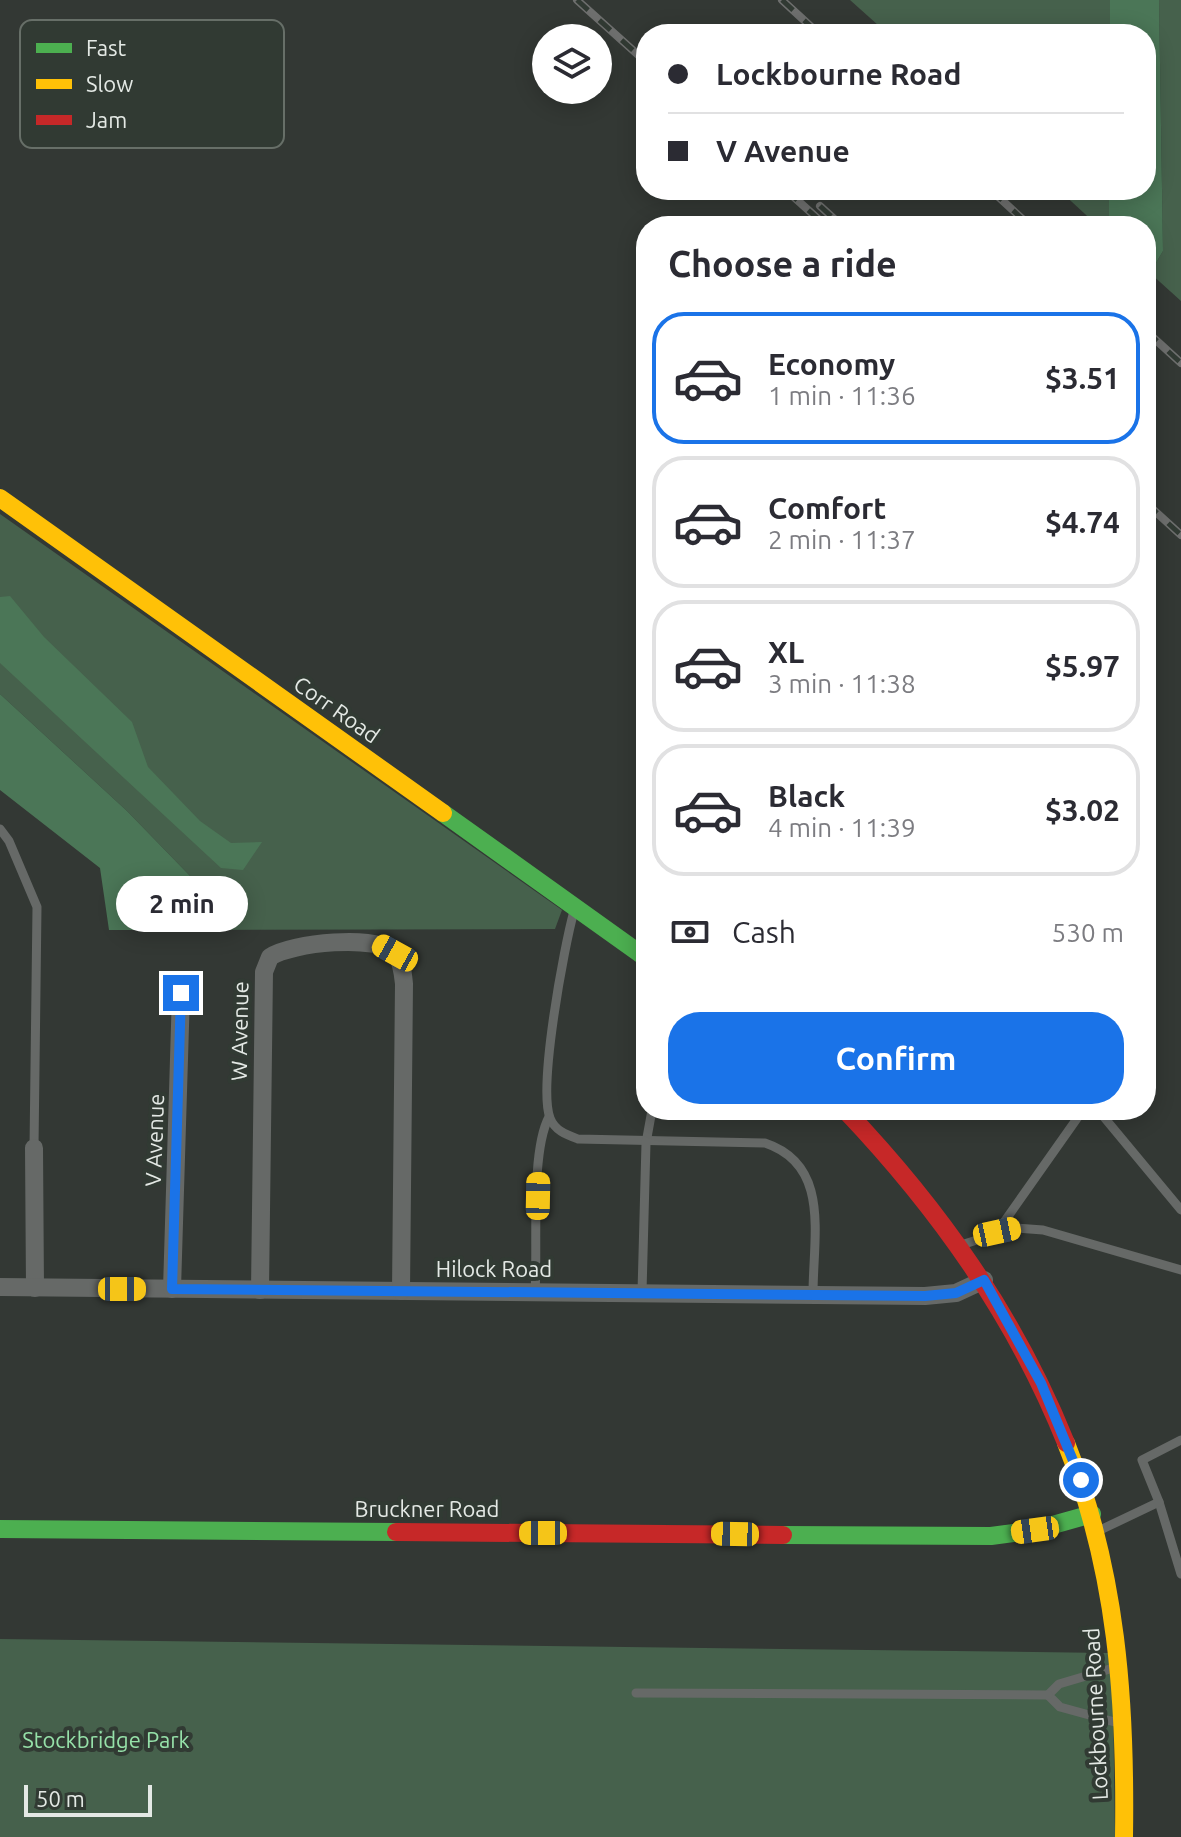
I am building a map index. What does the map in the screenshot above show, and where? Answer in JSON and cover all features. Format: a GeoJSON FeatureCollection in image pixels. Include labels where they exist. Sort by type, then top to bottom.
{"type":"FeatureCollection","features":[{"type":"Feature","properties":{"kind":"street","name":"Corr Road"},"geometry":{"type":"LineString","coordinates":[[0,498],[636,951]]}},
{"type":"Feature","properties":{"kind":"street","name":"W Avenue"},"geometry":{"type":"LineString","coordinates":[[260,1290],[264,972],[270,957],[296,945],[378,943],[395,953],[403,969],[404,984],[401,1291]]}},
{"type":"Feature","properties":{"kind":"street","name":"V Avenue"},"geometry":{"type":"LineString","coordinates":[[172,1289],[181,993]]}},
{"type":"Feature","properties":{"kind":"street"},"geometry":{"type":"LineString","coordinates":[[854,1120],[907,1176],[984,1280]]}},
{"type":"Feature","properties":{"kind":"street"},"geometry":{"type":"LineString","coordinates":[[34,1148],[35,1288]]}},
{"type":"Feature","properties":{"kind":"street","name":"Hilock Road"},"geometry":{"type":"LineString","coordinates":[[0,1287],[941,1296],[984,1280]]}},
{"type":"Feature","properties":{"kind":"street","name":"Lockbourne Road"},"geometry":{"type":"LineString","coordinates":[[984,1280],[1041,1383],[1094,1523],[1113,1608],[1120,1666],[1124,1725],[1124,1837]]}},
{"type":"Feature","properties":{"kind":"street","name":"Bruckner Road"},"geometry":{"type":"LineString","coordinates":[[0,1529],[991,1536],[1094,1523]]}},
{"type":"Feature","properties":{"kind":"lane"},"geometry":{"type":"LineString","coordinates":[[0,829],[9,841],[37,907],[34,1148]]}},
{"type":"Feature","properties":{"kind":"lane"},"geometry":{"type":"LineString","coordinates":[[535,1292],[539,1173],[543,1133],[549,1117],[551,1047],[566,942],[575,908]]}},
{"type":"Feature","properties":{"kind":"lane"},"geometry":{"type":"LineString","coordinates":[[549,1117],[557,1130],[578,1139],[646,1143],[765,1143],[797,1159],[808,1177],[813,1197],[813,1294]]}},
{"type":"Feature","properties":{"kind":"lane"},"geometry":{"type":"LineString","coordinates":[[642,1292],[646,1143],[650,1120]]}},
{"type":"Feature","properties":{"kind":"lane"},"geometry":{"type":"LineString","coordinates":[[997,1232],[1076,1120]]}},
{"type":"Feature","properties":{"kind":"lane"},"geometry":{"type":"LineString","coordinates":[[1106,1120],[1181,1210]]}},
{"type":"Feature","properties":{"kind":"lane"},"geometry":{"type":"LineString","coordinates":[[960,1245],[1015,1228],[1043,1230],[1181,1270]]}},
{"type":"Feature","properties":{"kind":"lane"},"geometry":{"type":"LineString","coordinates":[[1181,1440],[1142,1460],[1159,1502],[1181,1574]]}},
{"type":"Feature","properties":{"kind":"lane"},"geometry":{"type":"LineString","coordinates":[[1094,1523],[1159,1502]]}},
{"type":"Feature","properties":{"kind":"lane"},"geometry":{"type":"LineString","coordinates":[[1048,1695],[1059,1684],[1120,1666]]}},
{"type":"Feature","properties":{"kind":"lane"},"geometry":{"type":"LineString","coordinates":[[636,1693],[1048,1695],[1060,1707],[1124,1725]]}},
{"type":"Feature","properties":{"kind":"green space"},"geometry":{"type":"Polygon","coordinates":[[[850,0],[1110,0],[1110,24],[877,24],[850,0]]]}},
{"type":"Feature","properties":{"kind":"green space"},"geometry":{"type":"Polygon","coordinates":[[[1110,0],[1159,0],[1163,251],[1156,263],[1156,216],[1109,216],[1109,200],[1156,200],[1156,24],[1110,24],[1110,0]]]}},
{"type":"Feature","properties":{"kind":"green space"},"geometry":{"type":"Polygon","coordinates":[[[1159,0],[1181,0],[1181,301],[1156,278],[1156,263],[1163,251],[1159,0]]]}},
{"type":"Feature","properties":{"kind":"green space"},"geometry":{"type":"Polygon","coordinates":[[[1070,200],[1109,200],[1109,216],[1087,216],[1070,200]]]}},
{"type":"Feature","properties":{"kind":"green space"},"geometry":{"type":"Polygon","coordinates":[[[0,514],[562,910],[555,929],[199,930],[194,880],[127,811],[0,694],[0,514]]]}},
{"type":"Feature","properties":{"kind":"green space"},"geometry":{"type":"Polygon","coordinates":[[[10,596],[44,637],[132,722],[148,767],[200,821],[231,843],[262,842],[243,870],[221,868],[0,663],[0,597],[10,596]]]}},
{"type":"Feature","properties":{"kind":"green space"},"geometry":{"type":"Polygon","coordinates":[[[0,694],[127,811],[194,880],[199,930],[109,930],[100,868],[0,790],[0,694]]]}},
{"type":"Feature","properties":{"kind":"green space","name":"Stockbridge Park"},"geometry":{"type":"Polygon","coordinates":[[[0,1639],[1108,1653],[1113,1699],[1115,1837],[0,1837],[0,1639]]]}},
{"type":"Feature","properties":{"kind":"railway"},"geometry":{"type":"LineString","coordinates":[[577,0],[636,53]]}},
{"type":"Feature","properties":{"kind":"railway"},"geometry":{"type":"LineString","coordinates":[[782,0],[808,24]]}},
{"type":"Feature","properties":{"kind":"railway"},"geometry":{"type":"LineString","coordinates":[[797,200],[815,216]]}},
{"type":"Feature","properties":{"kind":"railway"},"geometry":{"type":"LineString","coordinates":[[1002,200],[1019,216]]}},
{"type":"Feature","properties":{"kind":"railway"},"geometry":{"type":"LineString","coordinates":[[820,206],[831,216]]}},
{"type":"Feature","properties":{"kind":"railway"},"geometry":{"type":"LineString","coordinates":[[1156,340],[1181,363]]}},
{"type":"Feature","properties":{"kind":"railway"},"geometry":{"type":"LineString","coordinates":[[1156,512],[1181,535]]}},
{"type":"Feature","properties":{"kind":"traffic: fast"},"geometry":{"type":"LineString","coordinates":[[443,813],[636,951]]}},
{"type":"Feature","properties":{"kind":"traffic: fast"},"geometry":{"type":"LineString","coordinates":[[783,1535],[991,1536],[1035,1530],[1092,1514]]}},
{"type":"Feature","properties":{"kind":"traffic: fast"},"geometry":{"type":"LineString","coordinates":[[0,1529],[396,1532]]}},
{"type":"Feature","properties":{"kind":"traffic: slow"},"geometry":{"type":"LineString","coordinates":[[0,498],[443,813]]}},
{"type":"Feature","properties":{"kind":"traffic: slow"},"geometry":{"type":"LineString","coordinates":[[1066,1443],[1097,1539],[1115,1637],[1123,1736],[1124,1837]]}},
{"type":"Feature","properties":{"kind":"traffic: jam"},"geometry":{"type":"LineString","coordinates":[[854,1120],[912,1186],[972,1266],[1023,1351],[1066,1443]]}},
{"type":"Feature","properties":{"kind":"traffic: jam"},"geometry":{"type":"LineString","coordinates":[[396,1532],[783,1535]]}},
{"type":"Feature","properties":{"kind":"route"},"geometry":{"type":"LineString","coordinates":[[181,993],[172,1289],[941,1296],[956,1293],[984,1280],[1041,1383],[1081,1480]]}}]}
